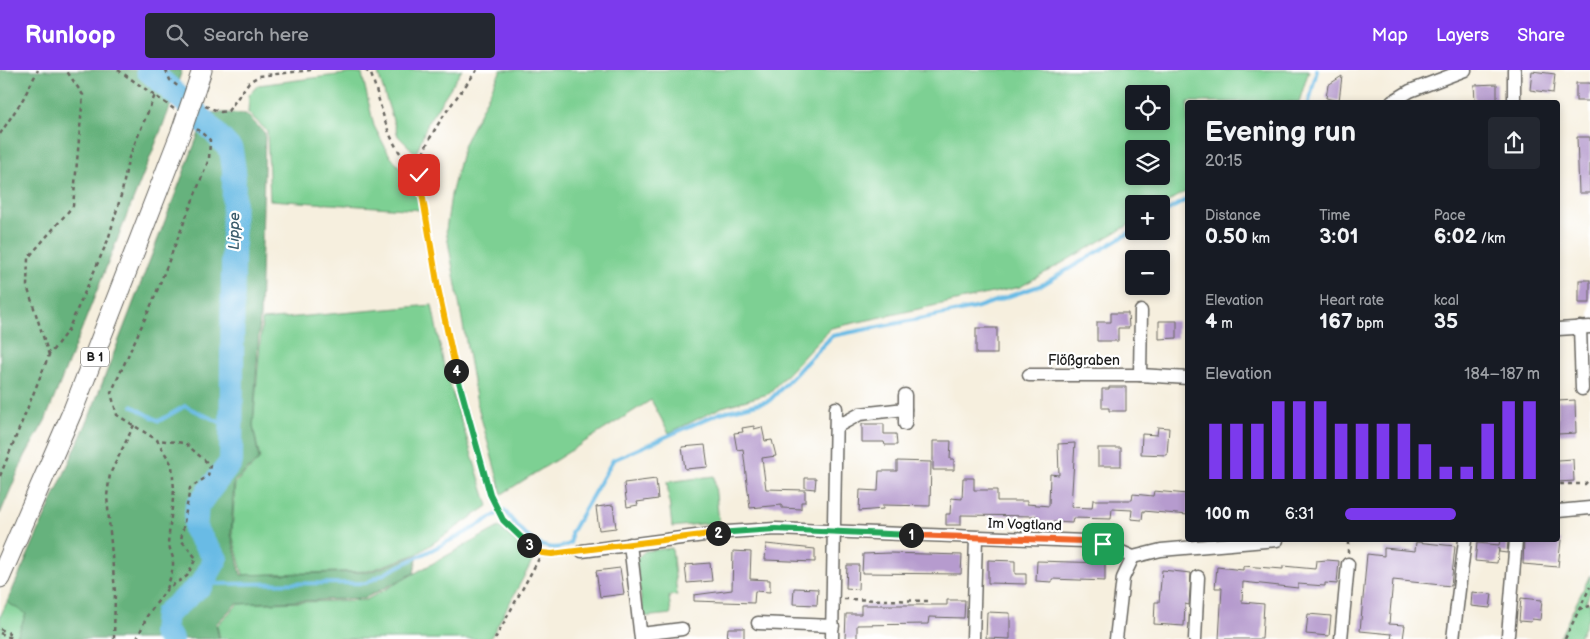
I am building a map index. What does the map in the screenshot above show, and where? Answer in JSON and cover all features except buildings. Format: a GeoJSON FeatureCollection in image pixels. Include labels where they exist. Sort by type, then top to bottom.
{"type":"FeatureCollection","features":[{"type":"Feature","properties":{"kind":"highway","name":"B 1"},"geometry":{"type":"LineString","coordinates":[[0,578],[74,410],[190,131],[194,95],[202,70]]}},
{"type":"Feature","properties":{"kind":"street"},"geometry":{"type":"LineString","coordinates":[[1395,100],[1410,91],[1465,70]]}},
{"type":"Feature","properties":{"kind":"street"},"geometry":{"type":"LineString","coordinates":[[1514,70],[1514,100]]}},
{"type":"Feature","properties":{"kind":"street","name":"Flößgraben"},"geometry":{"type":"LineString","coordinates":[[1140,375],[1141,311]]}},
{"type":"Feature","properties":{"kind":"street"},"geometry":{"type":"LineString","coordinates":[[1560,329],[1585,327],[1582,389]]}},
{"type":"Feature","properties":{"kind":"street","name":"Flößgraben"},"geometry":{"type":"LineString","coordinates":[[1029,374],[1140,375],[1185,378]]}},
{"type":"Feature","properties":{"kind":"street"},"geometry":{"type":"LineString","coordinates":[[905,395],[905,424]]}},
{"type":"Feature","properties":{"kind":"street"},"geometry":{"type":"LineString","coordinates":[[832,639],[836,408]]}},
{"type":"Feature","properties":{"kind":"street"},"geometry":{"type":"LineString","coordinates":[[836,427],[860,414],[905,409]]}},
{"type":"Feature","properties":{"kind":"street"},"geometry":{"type":"LineString","coordinates":[[1560,511],[1590,508]]}},
{"type":"Feature","properties":{"kind":"street","name":"Im Vogtland"},"geometry":{"type":"LineString","coordinates":[[582,551],[630,544],[775,529],[1084,541],[1103,544],[1133,557]]}},
{"type":"Feature","properties":{"kind":"street","name":"Im Vogtland"},"geometry":{"type":"LineString","coordinates":[[973,639],[976,538]]}},
{"type":"Feature","properties":{"kind":"street"},"geometry":{"type":"LineString","coordinates":[[1116,639],[1122,578],[1133,557],[1162,550],[1235,542]]}},
{"type":"Feature","properties":{"kind":"street"},"geometry":{"type":"LineString","coordinates":[[1453,639],[1465,542]]}},
{"type":"Feature","properties":{"kind":"street"},"geometry":{"type":"LineString","coordinates":[[1508,635],[1516,542]]}},
{"type":"Feature","properties":{"kind":"street"},"geometry":{"type":"LineString","coordinates":[[630,544],[641,637],[682,629]]}},
{"type":"Feature","properties":{"kind":"street"},"geometry":{"type":"LineString","coordinates":[[1341,639],[1348,564]]}},
{"type":"Feature","properties":{"kind":"street"},"geometry":{"type":"LineString","coordinates":[[1195,639],[1198,577]]}},
{"type":"Feature","properties":{"kind":"street"},"geometry":{"type":"LineString","coordinates":[[758,623],[833,626]]}},
{"type":"Feature","properties":{"kind":"path"},"geometry":{"type":"LineString","coordinates":[[0,134],[23,99],[38,70]]}},
{"type":"Feature","properties":{"kind":"path"},"geometry":{"type":"LineString","coordinates":[[49,356],[27,286],[28,258],[73,206],[82,95],[66,70]]}},
{"type":"Feature","properties":{"kind":"path"},"geometry":{"type":"LineString","coordinates":[[118,70],[175,110]]}},
{"type":"Feature","properties":{"kind":"path"},"geometry":{"type":"LineString","coordinates":[[166,70],[170,80],[221,112],[228,111],[249,82],[259,76],[311,70]]}},
{"type":"Feature","properties":{"kind":"path"},"geometry":{"type":"LineString","coordinates":[[365,70],[371,74],[385,125],[394,145],[419,175]]}},
{"type":"Feature","properties":{"kind":"path"},"geometry":{"type":"LineString","coordinates":[[477,70],[423,153],[419,175],[438,288],[454,366],[486,480],[496,508],[503,520],[522,540],[542,553],[582,551]]}},
{"type":"Feature","properties":{"kind":"path"},"geometry":{"type":"LineString","coordinates":[[0,476],[49,356],[68,330],[108,240],[122,192],[128,160],[154,96]]}},
{"type":"Feature","properties":{"kind":"path"},"geometry":{"type":"LineString","coordinates":[[167,590],[173,568],[173,558],[168,543],[174,490],[172,465],[157,440],[117,415],[111,392],[153,301],[209,158],[210,140],[190,131]]}},
{"type":"Feature","properties":{"kind":"path"},"geometry":{"type":"LineString","coordinates":[[114,639],[115,592],[107,496],[110,474],[134,425]]}},
{"type":"Feature","properties":{"kind":"path"},"geometry":{"type":"LineString","coordinates":[[137,639],[147,616],[167,590],[187,576],[196,558],[181,540],[190,488],[208,476],[210,465],[185,442],[157,440]]}},
{"type":"Feature","properties":{"kind":"path"},"geometry":{"type":"LineString","coordinates":[[1560,484],[1585,484],[1590,479]]}},
{"type":"Feature","properties":{"kind":"path"},"geometry":{"type":"LineString","coordinates":[[495,639],[542,553]]}},
{"type":"Feature","properties":{"kind":"path"},"geometry":{"type":"LineString","coordinates":[[1565,639],[1590,587]]}},
{"type":"Feature","properties":{"kind":"path"},"geometry":{"type":"LineString","coordinates":[[832,599],[928,601]]}},
{"type":"Feature","properties":{"kind":"path"},"geometry":{"type":"LineString","coordinates":[[1579,608],[1590,606]]}},
{"type":"Feature","properties":{"kind":"path"},"geometry":{"type":"LineString","coordinates":[[0,629],[10,633],[7,636]]}},
{"type":"Feature","properties":{"kind":"path"},"geometry":{"type":"LineString","coordinates":[[0,633],[13,639]]}},
{"type":"Feature","properties":{"kind":"green space"},"geometry":{"type":"Polygon","coordinates":[[[0,70],[182,70],[169,110],[45,421],[25,456],[0,514],[0,70]]]}},
{"type":"Feature","properties":{"kind":"green space"},"geometry":{"type":"Polygon","coordinates":[[[377,70],[462,70],[428,122],[416,154],[398,136],[377,70]]]}},
{"type":"Feature","properties":{"kind":"green space"},"geometry":{"type":"Polygon","coordinates":[[[501,70],[1309,70],[1300,100],[1185,100],[1185,192],[1170,201],[1170,195],[1125,195],[1125,227],[1020,287],[831,328],[768,394],[722,407],[669,433],[651,400],[502,494],[477,403],[446,230],[451,195],[464,144],[501,70]]]}},
{"type":"Feature","properties":{"kind":"green space"},"geometry":{"type":"Polygon","coordinates":[[[353,73],[362,74],[374,126],[390,156],[413,183],[421,210],[270,200],[267,131],[248,113],[249,95],[258,85],[353,73]]]}},
{"type":"Feature","properties":{"kind":"green space"},"geometry":{"type":"Polygon","coordinates":[[[207,112],[246,114],[265,133],[260,316],[253,426],[259,459],[234,482],[231,534],[241,575],[369,572],[418,555],[414,573],[365,598],[236,604],[216,624],[219,639],[16,639],[26,614],[7,602],[88,420],[207,112]]]}},
{"type":"Feature","properties":{"kind":"green space"},"geometry":{"type":"Polygon","coordinates":[[[432,305],[444,366],[488,506],[417,554],[368,571],[243,575],[232,534],[235,483],[260,459],[253,426],[262,320],[432,305]]]}},
{"type":"Feature","properties":{"kind":"green space"},"geometry":{"type":"Polygon","coordinates":[[[714,476],[719,522],[672,527],[667,482],[714,476]]]}},
{"type":"Feature","properties":{"kind":"green space"},"geometry":{"type":"Polygon","coordinates":[[[499,527],[534,558],[490,639],[220,639],[217,625],[238,604],[366,600],[499,527]]]}},
{"type":"Feature","properties":{"kind":"green space"},"geometry":{"type":"Polygon","coordinates":[[[672,548],[677,595],[669,596],[671,614],[643,617],[636,559],[645,551],[672,548]]]}},
{"type":"Feature","properties":{"kind":"green space"},"geometry":{"type":"Polygon","coordinates":[[[1590,575],[1590,592],[1586,602],[1590,603],[1590,615],[1578,639],[1559,639],[1590,575]]]}},
{"type":"Feature","properties":{"kind":"green space"},"geometry":{"type":"Polygon","coordinates":[[[7,602],[26,614],[16,639],[0,639],[0,617],[7,602]]]}},
{"type":"Feature","properties":{"kind":"waterway","name":"Lippe"},"geometry":{"type":"LineString","coordinates":[[148,70],[189,105],[231,150],[234,170],[231,462],[197,506],[195,530],[216,559],[202,584],[166,614],[164,632],[171,639]]}},
{"type":"Feature","properties":{"kind":"waterway"},"geometry":{"type":"LineString","coordinates":[[1310,100],[1317,70]]}},
{"type":"Feature","properties":{"kind":"waterway"},"geometry":{"type":"LineString","coordinates":[[1170,209],[1185,201]]}},
{"type":"Feature","properties":{"kind":"waterway"},"geometry":{"type":"LineString","coordinates":[[202,584],[366,583],[465,533],[504,510],[525,534],[541,545],[551,548],[571,543],[571,533],[613,460],[720,413],[769,401],[832,336],[975,308],[1042,285],[1125,235]]}},
{"type":"Feature","properties":{"kind":"waterway","name":"Lippe"},"geometry":{"type":"LineString","coordinates":[[132,406],[159,421],[185,406],[232,428]]}},
{"type":"Feature","properties":{"kind":"route"},"geometry":{"type":"LineString","coordinates":[[419,175],[438,288],[454,366],[490,494],[503,520],[522,540],[542,553],[582,551],[727,532],[775,529],[1084,541],[1103,544]]}}]}
